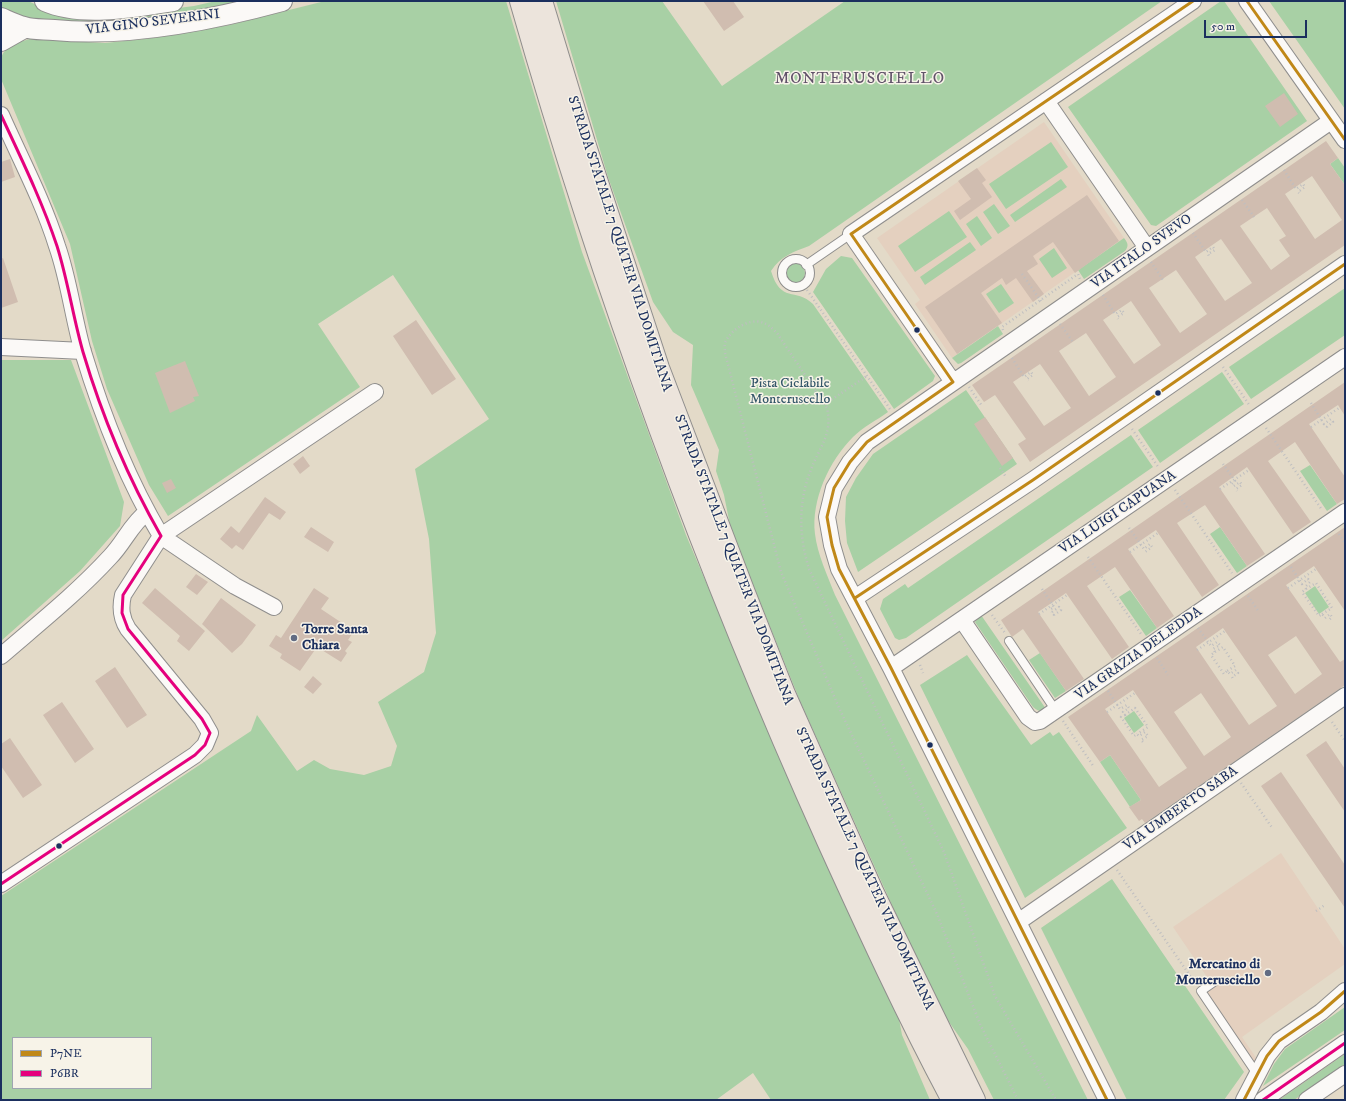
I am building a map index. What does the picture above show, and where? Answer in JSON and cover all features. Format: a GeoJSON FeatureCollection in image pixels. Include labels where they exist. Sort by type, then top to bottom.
{"type":"FeatureCollection","features":[{"type":"Feature","properties":{"kind":"highway","name":"STRADA STATALE 7 QUATER VIA DOMITIANA"},"geometry":{"type":"LineString","coordinates":[[521,1],[547,94],[641,375],[725,600],[765,697],[838,862],[891,976],[952,1100]]}},
{"type":"Feature","properties":{"kind":"highway","name":"STRADA STATALE 7 QUATER VIA DOMITIANA"},"geometry":{"type":"LineString","coordinates":[[541,1],[584,143],[658,368],[744,593],[784,694],[872,891],[974,1100]]}},
{"type":"Feature","properties":{"kind":"street","name":"VIA GINO SEVERINI"},"geometry":{"type":"LineString","coordinates":[[45,1],[68,7],[101,9],[173,1]]}},
{"type":"Feature","properties":{"kind":"street","name":"VIA GINO SEVERINI"},"geometry":{"type":"LineString","coordinates":[[1,18],[24,28],[74,32],[120,30],[210,18],[282,1]]}},
{"type":"Feature","properties":{"kind":"street"},"geometry":{"type":"LineString","coordinates":[[961,384],[851,234],[1192,1]]}},
{"type":"Feature","properties":{"kind":"street"},"geometry":{"type":"LineString","coordinates":[[1247,1],[1345,140]]}},
{"type":"Feature","properties":{"kind":"street"},"geometry":{"type":"LineString","coordinates":[[1,41],[24,28]]}},
{"type":"Feature","properties":{"kind":"street"},"geometry":{"type":"LineString","coordinates":[[1046,101],[1148,254]]}},
{"type":"Feature","properties":{"kind":"street"},"geometry":{"type":"LineString","coordinates":[[1,115],[37,193],[57,245],[83,351],[103,412],[147,512],[161,536],[234,586],[274,606]]}},
{"type":"Feature","properties":{"kind":"street","name":"VIA ITALO SVEVO"},"geometry":{"type":"LineString","coordinates":[[1108,1100],[891,668],[839,569],[832,545],[827,517],[834,488],[850,462],[867,442],[961,384],[1148,254],[1331,121]]}},
{"type":"Feature","properties":{"kind":"street"},"geometry":{"type":"LineString","coordinates":[[855,598],[1033,480],[1345,264]]}},
{"type":"Feature","properties":{"kind":"street"},"geometry":{"type":"LineString","coordinates":[[1,347],[83,351]]}},
{"type":"Feature","properties":{"kind":"street","name":"VIA LUIGI CAPUANA"},"geometry":{"type":"LineString","coordinates":[[891,668],[1345,357]]}},
{"type":"Feature","properties":{"kind":"street"},"geometry":{"type":"LineString","coordinates":[[1,884],[195,755],[208,740],[210,733],[207,725],[128,629],[122,614],[120,605],[128,585],[161,536],[375,392]]}},
{"type":"Feature","properties":{"kind":"street"},"geometry":{"type":"LineString","coordinates":[[1,656],[99,569],[122,543],[136,521],[147,512]]}},
{"type":"Feature","properties":{"kind":"street","name":"VIA GRAZIA DELEDDA"},"geometry":{"type":"LineString","coordinates":[[962,620],[1031,720],[1035,722],[1059,715],[1345,512]]}},
{"type":"Feature","properties":{"kind":"street","name":"VIA UMBERTO SABA"},"geometry":{"type":"LineString","coordinates":[[1018,922],[1345,696]]}},
{"type":"Feature","properties":{"kind":"street"},"geometry":{"type":"LineString","coordinates":[[1244,1100],[1266,1056],[1279,1041],[1321,1012],[1345,991]]}},
{"type":"Feature","properties":{"kind":"street"},"geometry":{"type":"LineString","coordinates":[[1263,1100],[1345,1043]]}},
{"type":"Feature","properties":{"kind":"street"},"geometry":{"type":"LineString","coordinates":[[1308,1100],[1345,1074]]}},
{"type":"Feature","properties":{"kind":"lane"},"geometry":{"type":"LineString","coordinates":[[806,265],[851,234]]}},
{"type":"Feature","properties":{"kind":"lane"},"geometry":{"type":"LineString","coordinates":[[1009,640],[1059,715]]}},
{"type":"Feature","properties":{"kind":"lane"},"geometry":{"type":"LineString","coordinates":[[1214,982],[1201,991],[1257,1074]]}},
{"type":"Feature","properties":{"kind":"path"},"geometry":{"type":"LineString","coordinates":[[1282,168],[1296,189],[1303,184],[1305,187],[1298,192],[1299,194]]}},
{"type":"Feature","properties":{"kind":"path"},"geometry":{"type":"LineString","coordinates":[[1240,198],[1254,217]]}},
{"type":"Feature","properties":{"kind":"path"},"geometry":{"type":"LineString","coordinates":[[1191,231],[1206,252],[1213,247],[1214,250],[1208,254],[1209,256]]}},
{"type":"Feature","properties":{"kind":"path"},"geometry":{"type":"LineString","coordinates":[[1148,254],[1163,280]]}},
{"type":"Feature","properties":{"kind":"path"},"geometry":{"type":"LineString","coordinates":[[1022,274],[1040,300]]}},
{"type":"Feature","properties":{"kind":"path"},"geometry":{"type":"LineString","coordinates":[[1007,335],[1002,327],[1040,300],[1078,274],[1083,282]]}},
{"type":"Feature","properties":{"kind":"path"},"geometry":{"type":"LineString","coordinates":[[807,290],[892,413]]}},
{"type":"Feature","properties":{"kind":"path"},"geometry":{"type":"LineString","coordinates":[[1101,293],[1115,314],[1122,310],[1124,313],[1117,317],[1118,319]]}},
{"type":"Feature","properties":{"kind":"path"},"geometry":{"type":"LineString","coordinates":[[1018,1100],[980,1024],[937,914],[840,710],[784,579],[772,539],[725,353],[725,342],[731,334],[746,323],[755,322],[768,325],[777,333],[825,404],[830,419],[828,430],[811,469],[803,494],[801,520],[803,545],[810,569],[944,852],[994,996],[1056,1100]]}},
{"type":"Feature","properties":{"kind":"path"},"geometry":{"type":"LineString","coordinates":[[1059,322],[1073,342]]}},
{"type":"Feature","properties":{"kind":"path"},"geometry":{"type":"LineString","coordinates":[[1011,356],[1024,377],[1031,372],[1033,375],[1027,380],[1028,381]]}},
{"type":"Feature","properties":{"kind":"path"},"geometry":{"type":"LineString","coordinates":[[1223,367],[1250,406]]}},
{"type":"Feature","properties":{"kind":"path"},"geometry":{"type":"LineString","coordinates":[[825,404],[867,376]]}},
{"type":"Feature","properties":{"kind":"path"},"geometry":{"type":"LineString","coordinates":[[961,384],[982,406]]}},
{"type":"Feature","properties":{"kind":"path"},"geometry":{"type":"LineString","coordinates":[[1310,403],[1324,424],[1331,419],[1333,422],[1326,427],[1328,429]]}},
{"type":"Feature","properties":{"kind":"path"},"geometry":{"type":"LineString","coordinates":[[1311,427],[1340,408]]}},
{"type":"Feature","properties":{"kind":"path"},"geometry":{"type":"LineString","coordinates":[[1132,429],[1159,468]]}},
{"type":"Feature","properties":{"kind":"path"},"geometry":{"type":"LineString","coordinates":[[1268,432],[1325,515]]}},
{"type":"Feature","properties":{"kind":"path"},"geometry":{"type":"LineString","coordinates":[[1223,464],[1234,480]]}},
{"type":"Feature","properties":{"kind":"path"},"geometry":{"type":"LineString","coordinates":[[1000,468],[1006,477]]}},
{"type":"Feature","properties":{"kind":"path"},"geometry":{"type":"LineString","coordinates":[[1220,489],[1249,470]]}},
{"type":"Feature","properties":{"kind":"path"},"geometry":{"type":"LineString","coordinates":[[1234,480],[1235,482],[1232,484],[1234,486],[1240,482],[1242,485],[1236,489],[1237,491]]}},
{"type":"Feature","properties":{"kind":"path"},"geometry":{"type":"LineString","coordinates":[[1178,495],[1235,577]]}},
{"type":"Feature","properties":{"kind":"path"},"geometry":{"type":"LineString","coordinates":[[1130,528],[1144,549],[1150,544],[1152,547],[1145,552],[1146,553]]}},
{"type":"Feature","properties":{"kind":"path"},"geometry":{"type":"LineString","coordinates":[[1336,530],[1345,543]]}},
{"type":"Feature","properties":{"kind":"path"},"geometry":{"type":"LineString","coordinates":[[1130,552],[1158,532]]}},
{"type":"Feature","properties":{"kind":"path"},"geometry":{"type":"LineString","coordinates":[[1088,557],[1144,640]]}},
{"type":"Feature","properties":{"kind":"path"},"geometry":{"type":"LineString","coordinates":[[1288,563],[1302,584],[1308,579],[1310,582],[1305,587],[1306,589]]}},
{"type":"Feature","properties":{"kind":"path"},"geometry":{"type":"LineString","coordinates":[[1288,588],[1316,569]]}},
{"type":"Feature","properties":{"kind":"path"},"geometry":{"type":"LineString","coordinates":[[1316,583],[1332,608],[1322,614],[1319,616],[1302,592],[1316,583]]}},
{"type":"Feature","properties":{"kind":"path"},"geometry":{"type":"LineString","coordinates":[[1042,589],[1053,605]]}},
{"type":"Feature","properties":{"kind":"path"},"geometry":{"type":"LineString","coordinates":[[1246,593],[1259,612]]}},
{"type":"Feature","properties":{"kind":"path"},"geometry":{"type":"LineString","coordinates":[[1039,614],[1067,595]]}},
{"type":"Feature","properties":{"kind":"path"},"geometry":{"type":"LineString","coordinates":[[1053,605],[1054,607],[1051,609],[1052,612],[1059,607],[1061,610],[1054,615],[1055,616]]}},
{"type":"Feature","properties":{"kind":"path"},"geometry":{"type":"LineString","coordinates":[[1322,614],[1324,618],[1330,614],[1332,617],[1328,621]]}},
{"type":"Feature","properties":{"kind":"path"},"geometry":{"type":"LineString","coordinates":[[996,620],[1009,640]]}},
{"type":"Feature","properties":{"kind":"path"},"geometry":{"type":"LineString","coordinates":[[1197,626],[1211,646],[1217,642],[1220,645],[1213,650],[1215,652]]}},
{"type":"Feature","properties":{"kind":"path"},"geometry":{"type":"LineString","coordinates":[[1197,650],[1225,631]]}},
{"type":"Feature","properties":{"kind":"path"},"geometry":{"type":"LineString","coordinates":[[1223,647],[1235,666],[1224,674],[1211,655],[1215,652],[1223,647]]}},
{"type":"Feature","properties":{"kind":"path"},"geometry":{"type":"LineString","coordinates":[[1155,656],[1168,675]]}},
{"type":"Feature","properties":{"kind":"path"},"geometry":{"type":"LineString","coordinates":[[1228,671],[1230,674],[1236,670],[1238,673],[1232,677],[1233,679]]}},
{"type":"Feature","properties":{"kind":"path"},"geometry":{"type":"LineString","coordinates":[[1106,689],[1120,709],[1127,704],[1129,708],[1123,712],[1125,715]]}},
{"type":"Feature","properties":{"kind":"path"},"geometry":{"type":"LineString","coordinates":[[1107,712],[1135,693]]}},
{"type":"Feature","properties":{"kind":"path"},"geometry":{"type":"LineString","coordinates":[[1138,734],[1148,727],[1135,708],[1121,717],[1134,736],[1138,734],[1139,736],[1145,732],[1148,736],[1141,740],[1143,742]]}},
{"type":"Feature","properties":{"kind":"path"},"geometry":{"type":"LineString","coordinates":[[1059,715],[1094,767]]}},
{"type":"Feature","properties":{"kind":"path"},"geometry":{"type":"LineString","coordinates":[[1331,720],[1345,741]]}},
{"type":"Feature","properties":{"kind":"path"},"geometry":{"type":"LineString","coordinates":[[1241,782],[1273,829]]}},
{"type":"Feature","properties":{"kind":"path"},"geometry":{"type":"LineString","coordinates":[[1116,868],[1201,991]]}},
{"type":"Feature","properties":{"kind":"path"},"geometry":{"type":"LineString","coordinates":[[1316,911],[1325,905]]}},
{"type":"Feature","properties":{"kind":"shaded area"},"geometry":{"type":"Polygon","coordinates":[[[1044,122],[1124,238],[952,358],[915,304],[920,300],[877,238],[1044,122]]]}},
{"type":"Feature","properties":{"kind":"shaded area","name":"Mercatino di Monterusciello"},"geometry":{"type":"Polygon","coordinates":[[[1281,853],[1345,949],[1345,964],[1242,1037],[1265,1071],[1257,1091],[1263,1100],[1237,1100],[1252,1074],[1196,991],[1209,980],[1173,927],[1281,853]]]}},
{"type":"Feature","properties":{"kind":"shaded area"},"geometry":{"type":"Polygon","coordinates":[[[1345,1043],[1345,1074],[1307,1100],[1263,1100],[1345,1043]]]}},
{"type":"Feature","properties":{"kind":"green space"},"geometry":{"type":"Polygon","coordinates":[[[1,1],[28,1],[48,10],[115,16],[194,6],[216,1],[254,1],[118,24],[75,25],[23,18],[1,10],[1,1]]]}},
{"type":"Feature","properties":{"kind":"green space"},"geometry":{"type":"Polygon","coordinates":[[[325,1],[506,1],[582,252],[686,535],[793,788],[897,1008],[902,1035],[930,1100],[771,1100],[753,1073],[716,1100],[1,1100],[1,896],[251,731],[257,715],[297,771],[314,760],[330,769],[364,775],[391,766],[397,746],[378,702],[424,672],[436,633],[429,539],[415,469],[489,419],[393,275],[318,324],[360,387],[168,516],[149,485],[107,389],[92,341],[70,244],[1,79],[1,57],[9,47],[19,42],[30,39],[105,43],[144,39],[229,25],[325,1]]]}},
{"type":"Feature","properties":{"kind":"green space","name":"Pista Ciclabile Monteruscello"},"geometry":{"type":"Polygon","coordinates":[[[556,1],[662,1],[722,86],[845,1],[1162,1],[809,246],[783,258],[771,271],[779,288],[789,294],[800,296],[813,304],[888,412],[857,433],[844,447],[829,469],[819,495],[814,521],[818,549],[835,595],[1088,1100],[994,1100],[968,1049],[937,1005],[800,701],[731,530],[724,495],[716,471],[719,450],[691,385],[693,345],[673,332],[653,302],[608,177],[556,1]]]}},
{"type":"Feature","properties":{"kind":"green space"},"geometry":{"type":"Polygon","coordinates":[[[1221,1],[1224,1],[1307,121],[1156,226],[1151,225],[1068,107],[1221,1]]]}},
{"type":"Feature","properties":{"kind":"green space"},"geometry":{"type":"Polygon","coordinates":[[[1269,1],[1345,1],[1345,109],[1269,1]]]}},
{"type":"Feature","properties":{"kind":"green space"},"geometry":{"type":"Polygon","coordinates":[[[1051,142],[1068,167],[1006,209],[989,184],[1051,142]]]}},
{"type":"Feature","properties":{"kind":"green space"},"geometry":{"type":"Polygon","coordinates":[[[1338,158],[1345,168],[1345,185],[1330,164],[1338,158]]]}},
{"type":"Feature","properties":{"kind":"green space"},"geometry":{"type":"Polygon","coordinates":[[[1061,179],[1067,187],[1015,222],[1010,215],[1061,179]]]}},
{"type":"Feature","properties":{"kind":"green space"},"geometry":{"type":"Polygon","coordinates":[[[994,204],[1010,226],[998,234],[983,212],[994,204]]]}},
{"type":"Feature","properties":{"kind":"green space"},"geometry":{"type":"Polygon","coordinates":[[[949,211],[967,237],[915,272],[898,246],[949,211]]]}},
{"type":"Feature","properties":{"kind":"green space"},"geometry":{"type":"Polygon","coordinates":[[[977,216],[992,238],[981,246],[966,224],[977,216]]]}},
{"type":"Feature","properties":{"kind":"green space"},"geometry":{"type":"Polygon","coordinates":[[[1124,238],[1128,244],[1125,251],[1084,279],[1078,270],[1124,238]]]}},
{"type":"Feature","properties":{"kind":"green space"},"geometry":{"type":"Polygon","coordinates":[[[970,242],[976,250],[925,285],[920,277],[970,242]]]}},
{"type":"Feature","properties":{"kind":"green space"},"geometry":{"type":"Polygon","coordinates":[[[1054,248],[1067,268],[1052,278],[1039,259],[1054,248]]]}},
{"type":"Feature","properties":{"kind":"green space"},"geometry":{"type":"Polygon","coordinates":[[[841,256],[852,258],[935,376],[933,381],[894,409],[813,292],[826,269],[841,256]]]}},
{"type":"Feature","properties":{"kind":"green space"},"geometry":{"type":"Polygon","coordinates":[[[795,263],[802,266],[805,273],[802,280],[795,283],[788,280],[785,273],[788,266],[795,263]]]}},
{"type":"Feature","properties":{"kind":"green space"},"geometry":{"type":"Polygon","coordinates":[[[1001,284],[1014,303],[999,313],[986,294],[1001,284]]]}},
{"type":"Feature","properties":{"kind":"green space"},"geometry":{"type":"Polygon","coordinates":[[[1345,288],[1345,335],[1251,399],[1229,367],[1345,288]]]}},
{"type":"Feature","properties":{"kind":"green space"},"geometry":{"type":"Polygon","coordinates":[[[998,326],[1003,334],[961,363],[958,364],[952,358],[998,326]]]}},
{"type":"Feature","properties":{"kind":"green space"},"geometry":{"type":"Polygon","coordinates":[[[1,360],[71,360],[124,502],[120,526],[80,571],[1,641],[1,360]]]}},
{"type":"Feature","properties":{"kind":"green space"},"geometry":{"type":"Polygon","coordinates":[[[1222,372],[1244,404],[1160,463],[1138,430],[1222,372]]]}},
{"type":"Feature","properties":{"kind":"green space"},"geometry":{"type":"Polygon","coordinates":[[[966,390],[1017,464],[858,572],[847,543],[845,521],[846,497],[856,478],[873,454],[966,390]]]}},
{"type":"Feature","properties":{"kind":"green space"},"geometry":{"type":"Polygon","coordinates":[[[1131,435],[1153,467],[906,638],[899,640],[895,638],[880,609],[883,599],[905,584],[908,588],[1131,435]]]}},
{"type":"Feature","properties":{"kind":"green space"},"geometry":{"type":"Polygon","coordinates":[[[1310,465],[1337,504],[1327,511],[1300,471],[1310,465]]]}},
{"type":"Feature","properties":{"kind":"green space"},"geometry":{"type":"Polygon","coordinates":[[[1220,527],[1247,566],[1237,573],[1210,534],[1220,527]]]}},
{"type":"Feature","properties":{"kind":"green space"},"geometry":{"type":"Polygon","coordinates":[[[1315,586],[1329,607],[1319,614],[1305,593],[1315,586]]]}},
{"type":"Feature","properties":{"kind":"green space"},"geometry":{"type":"Polygon","coordinates":[[[1130,590],[1157,628],[1146,636],[1119,597],[1130,590]]]}},
{"type":"Feature","properties":{"kind":"green space"},"geometry":{"type":"Polygon","coordinates":[[[981,615],[1046,709],[1040,711],[1033,707],[975,622],[981,615]]]}},
{"type":"Feature","properties":{"kind":"green space"},"geometry":{"type":"Polygon","coordinates":[[[1040,653],[1066,691],[1055,698],[1029,660],[1040,653]]]}},
{"type":"Feature","properties":{"kind":"green space"},"geometry":{"type":"Polygon","coordinates":[[[967,655],[1031,745],[1050,732],[1053,736],[1059,732],[1127,828],[1025,898],[920,685],[967,655]]]}},
{"type":"Feature","properties":{"kind":"green space"},"geometry":{"type":"Polygon","coordinates":[[[1134,711],[1144,725],[1134,733],[1124,718],[1134,711]]]}},
{"type":"Feature","properties":{"kind":"green space"},"geometry":{"type":"Polygon","coordinates":[[[1110,755],[1141,800],[1130,807],[1100,762],[1110,755]]]}},
{"type":"Feature","properties":{"kind":"green space"},"geometry":{"type":"Polygon","coordinates":[[[1112,879],[1244,1072],[1224,1100],[1127,1100],[1041,928],[1112,879]]]}},
{"type":"Feature","properties":{"kind":"green space"},"geometry":{"type":"Polygon","coordinates":[[[1345,1007],[1345,1030],[1263,1086],[1274,1064],[1285,1049],[1345,1007]]]}},
{"type":"Feature","properties":{"kind":"green space"},"geometry":{"type":"Polygon","coordinates":[[[1345,1054],[1345,1064],[1294,1100],[1279,1100],[1345,1054]]]}},
{"type":"Feature","properties":{"kind":"building"},"geometry":{"type":"Polygon","coordinates":[[[703,1],[733,1],[744,17],[724,31],[703,1]]]}},
{"type":"Feature","properties":{"kind":"building"},"geometry":{"type":"Polygon","coordinates":[[[1284,93],[1298,114],[1280,127],[1265,106],[1284,93]]]}},
{"type":"Feature","properties":{"kind":"building"},"geometry":{"type":"Polygon","coordinates":[[[1326,141],[1338,158],[1330,164],[1345,185],[1345,245],[1030,462],[1018,444],[1026,439],[995,395],[984,402],[972,385],[1326,141]],[[1312,176],[1285,194],[1315,239],[1342,220],[1312,176]],[[1267,208],[1240,226],[1271,270],[1290,256],[1279,240],[1286,236],[1267,208]],[[1221,239],[1195,257],[1225,301],[1252,283],[1221,239]],[[1176,270],[1149,288],[1180,333],[1207,314],[1176,270]],[[1131,301],[1103,320],[1134,364],[1161,345],[1131,301]],[[1086,333],[1059,351],[1089,396],[1116,377],[1086,333]],[[1040,364],[1013,382],[1044,426],[1071,408],[1040,364]]]}},
{"type":"Feature","properties":{"kind":"building"},"geometry":{"type":"Polygon","coordinates":[[[10,159],[15,177],[1,182],[1,162],[10,159]]]}},
{"type":"Feature","properties":{"kind":"building"},"geometry":{"type":"Polygon","coordinates":[[[977,168],[986,180],[982,183],[992,197],[960,220],[954,211],[971,199],[958,181],[977,168]]]}},
{"type":"Feature","properties":{"kind":"building"},"geometry":{"type":"Polygon","coordinates":[[[1087,195],[1119,241],[1075,273],[1053,242],[1033,256],[1038,264],[1027,271],[1044,294],[1033,302],[1016,278],[1006,285],[1002,278],[981,293],[1002,323],[957,354],[925,307],[1087,195]]]}},
{"type":"Feature","properties":{"kind":"building"},"geometry":{"type":"Polygon","coordinates":[[[3,258],[18,302],[1,308],[1,259],[3,258]]]}},
{"type":"Feature","properties":{"kind":"building"},"geometry":{"type":"Polygon","coordinates":[[[416,320],[456,379],[432,395],[393,336],[416,320]]]}},
{"type":"Feature","properties":{"kind":"building"},"geometry":{"type":"Polygon","coordinates":[[[185,361],[199,396],[193,397],[195,401],[170,413],[155,373],[185,361]]]}},
{"type":"Feature","properties":{"kind":"building"},"geometry":{"type":"Polygon","coordinates":[[[1345,382],[1345,416],[1338,405],[1309,424],[1345,477],[1345,499],[1337,504],[1295,442],[1268,461],[1311,522],[1293,534],[1247,467],[1219,487],[1265,554],[1247,566],[1205,505],[1177,523],[1219,585],[1202,597],[1156,530],[1128,549],[1174,616],[1157,628],[1115,567],[1087,586],[1129,647],[1112,659],[1066,593],[1038,612],[1084,679],[1066,691],[1023,629],[1012,637],[1001,620],[1345,382]]]}},
{"type":"Feature","properties":{"kind":"building"},"geometry":{"type":"Polygon","coordinates":[[[985,417],[1013,458],[1002,466],[974,424],[985,417]]]}},
{"type":"Feature","properties":{"kind":"building"},"geometry":{"type":"Polygon","coordinates":[[[303,456],[310,466],[300,474],[293,464],[303,456]]]}},
{"type":"Feature","properties":{"kind":"building"},"geometry":{"type":"Polygon","coordinates":[[[171,479],[176,488],[167,493],[162,483],[171,479]]]}},
{"type":"Feature","properties":{"kind":"building"},"geometry":{"type":"Polygon","coordinates":[[[265,497],[286,512],[280,520],[269,513],[243,550],[236,545],[232,549],[220,539],[231,526],[239,533],[265,497]]]}},
{"type":"Feature","properties":{"kind":"building"},"geometry":{"type":"Polygon","coordinates":[[[311,527],[334,542],[328,552],[304,537],[311,527]]]}},
{"type":"Feature","properties":{"kind":"building"},"geometry":{"type":"Polygon","coordinates":[[[1345,527],[1345,611],[1314,566],[1286,585],[1340,662],[1345,659],[1345,685],[1145,823],[1142,819],[1139,821],[1129,807],[1141,800],[1110,755],[1100,762],[1068,717],[1345,527]],[[1223,628],[1196,647],[1249,725],[1277,706],[1223,628]],[[1296,636],[1268,655],[1295,694],[1322,674],[1296,636]],[[1133,690],[1105,709],[1159,787],[1187,768],[1133,690]],[[1201,693],[1174,712],[1204,756],[1231,737],[1201,693]]]}},
{"type":"Feature","properties":{"kind":"building"},"geometry":{"type":"Polygon","coordinates":[[[196,574],[208,582],[197,595],[186,587],[196,574]]]}},
{"type":"Feature","properties":{"kind":"building"},"geometry":{"type":"Polygon","coordinates":[[[155,588],[205,631],[189,651],[177,641],[180,636],[142,603],[155,588]]]}},
{"type":"Feature","properties":{"kind":"building"},"geometry":{"type":"Polygon","coordinates":[[[314,588],[329,598],[321,609],[354,631],[348,640],[352,642],[345,651],[347,653],[341,662],[317,647],[300,671],[280,658],[282,654],[269,646],[276,635],[281,638],[314,588]]]}},
{"type":"Feature","properties":{"kind":"building"},"geometry":{"type":"Polygon","coordinates":[[[221,598],[256,625],[242,644],[232,653],[202,624],[221,598]]]}},
{"type":"Feature","properties":{"kind":"building"},"geometry":{"type":"Polygon","coordinates":[[[115,667],[147,715],[127,728],[95,681],[115,667]]]}},
{"type":"Feature","properties":{"kind":"building"},"geometry":{"type":"Polygon","coordinates":[[[313,676],[322,684],[313,694],[304,687],[313,676]]]}},
{"type":"Feature","properties":{"kind":"building"},"geometry":{"type":"Polygon","coordinates":[[[62,702],[94,749],[75,763],[43,715],[62,702]]]}},
{"type":"Feature","properties":{"kind":"building"},"geometry":{"type":"Polygon","coordinates":[[[10,738],[42,785],[23,798],[1,766],[1,744],[10,738]]]}},
{"type":"Feature","properties":{"kind":"building"},"geometry":{"type":"Polygon","coordinates":[[[1326,741],[1345,769],[1345,812],[1306,755],[1326,741]]]}},
{"type":"Feature","properties":{"kind":"building"},"geometry":{"type":"Polygon","coordinates":[[[1281,772],[1345,865],[1345,908],[1261,786],[1281,772]]]}},
{"type":"Feature","properties":{"kind":"transit line","name":"P7NE"},"geometry":{"type":"LineString","coordinates":[[1107,1100],[891,668],[839,569],[832,545],[827,517],[834,488],[850,462],[867,442],[953,382],[851,234],[1193,1]]}},
{"type":"Feature","properties":{"kind":"transit line","name":"P7NE"},"geometry":{"type":"LineString","coordinates":[[1247,1],[1345,140]]}},
{"type":"Feature","properties":{"kind":"transit line","name":"P6BR"},"geometry":{"type":"LineString","coordinates":[[1,115],[24,163],[57,246],[83,352],[107,423],[127,469],[161,536],[123,595],[122,613],[128,629],[202,719],[210,733],[205,745],[195,755],[1,884]]}},
{"type":"Feature","properties":{"kind":"transit line","name":"P7NE"},"geometry":{"type":"LineString","coordinates":[[855,598],[1033,480],[1345,264]]}},
{"type":"Feature","properties":{"kind":"transit line","name":"P7NE"},"geometry":{"type":"LineString","coordinates":[[1244,1100],[1267,1056],[1279,1041],[1321,1012],[1345,991]]}},
{"type":"Feature","properties":{"kind":"transit line","name":"P6BR"},"geometry":{"type":"LineString","coordinates":[[1263,1100],[1345,1043]]}},
{"type":"Feature","properties":{"kind":"place","name":"Torre Santa Chiara"},"geometry":{"type":"Point","coordinates":[294,638]}},
{"type":"Feature","properties":{"kind":"place","name":"Mercatino di Monterusciello"},"geometry":{"type":"Point","coordinates":[1268,973]}},
{"type":"Feature","properties":{"kind":"district","name":"MONTERUSCIELLO"},"geometry":{"type":"Point","coordinates":[860,80]}}]}
